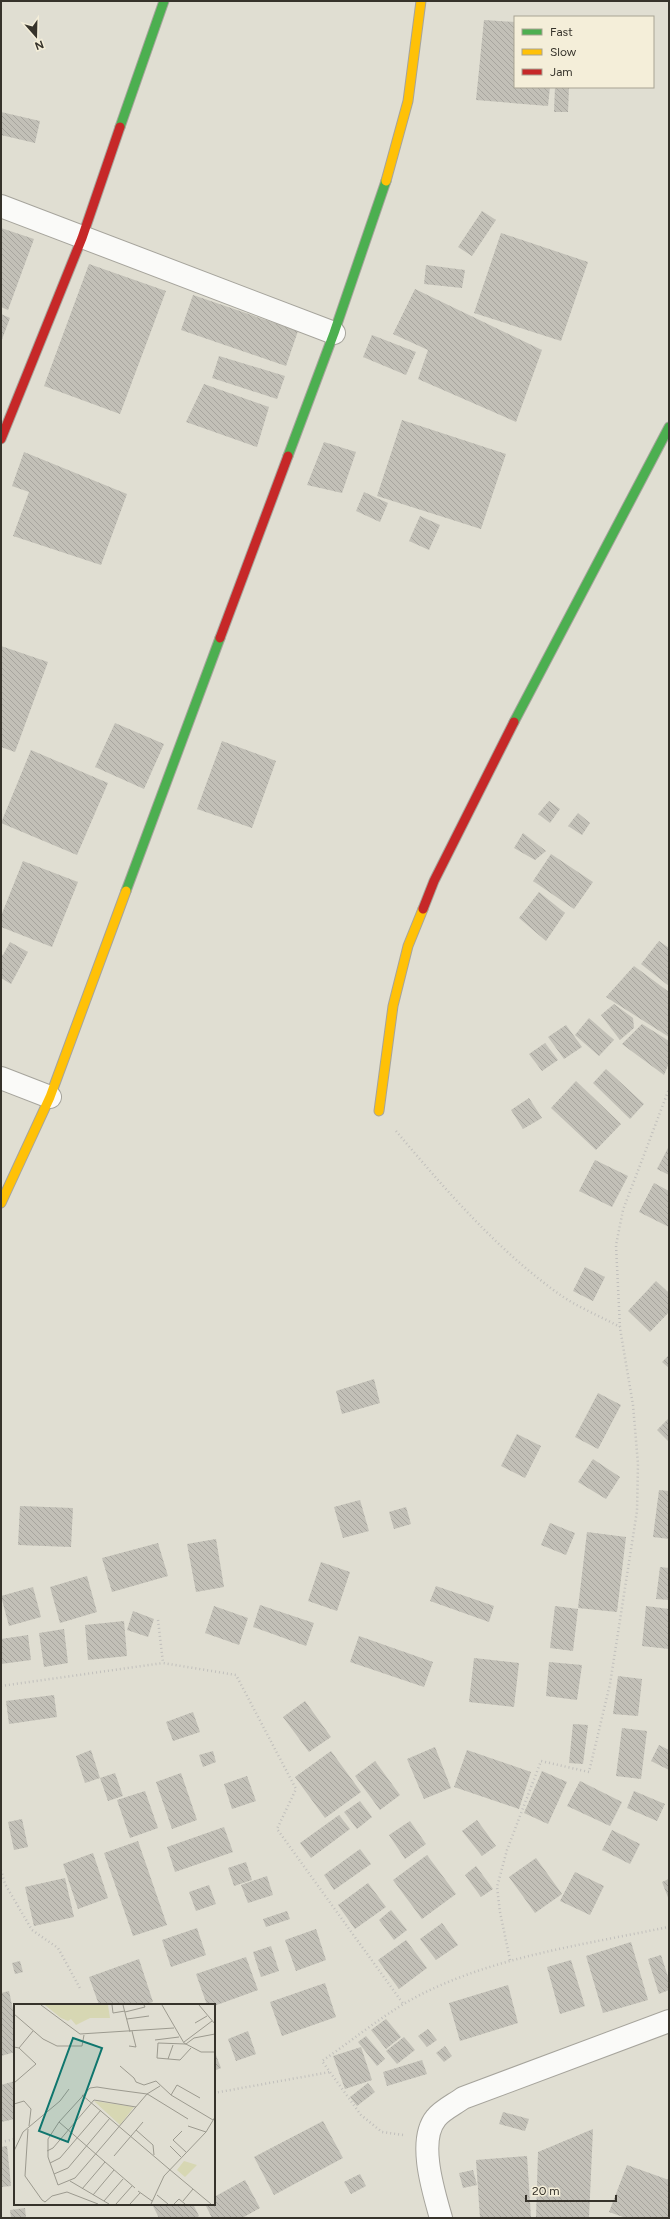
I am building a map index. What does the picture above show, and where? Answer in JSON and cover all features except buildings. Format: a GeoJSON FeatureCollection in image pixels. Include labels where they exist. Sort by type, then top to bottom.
{"type":"FeatureCollection","features":[{"type":"Feature","properties":{"kind":"street"},"geometry":{"type":"LineString","coordinates":[[1,438],[82,238],[164,1]]}},
{"type":"Feature","properties":{"kind":"street"},"geometry":{"type":"LineString","coordinates":[[1,1203],[50,1096],[334,333],[394,158],[408,101],[421,1]]}},
{"type":"Feature","properties":{"kind":"street"},"geometry":{"type":"LineString","coordinates":[[1,206],[334,333]]}},
{"type":"Feature","properties":{"kind":"street"},"geometry":{"type":"LineString","coordinates":[[379,1111],[393,1006],[408,946],[434,881],[547,657],[669,426]]}},
{"type":"Feature","properties":{"kind":"street"},"geometry":{"type":"LineString","coordinates":[[1,1078],[50,1096]]}},
{"type":"Feature","properties":{"kind":"street"},"geometry":{"type":"LineString","coordinates":[[441,2218],[432,2183],[427,2139],[435,2119],[463,2098],[669,2021]]}},
{"type":"Feature","properties":{"kind":"path"},"geometry":{"type":"LineString","coordinates":[[510,1960],[500,1912],[497,1888],[518,1819],[540,1762],[589,1772],[610,1684],[637,1504],[638,1464],[633,1405],[620,1328],[616,1245],[623,1210],[669,1088]]}},
{"type":"Feature","properties":{"kind":"path"},"geometry":{"type":"LineString","coordinates":[[379,1111],[434,1176],[478,1224],[522,1266],[560,1295],[620,1328]]}},
{"type":"Feature","properties":{"kind":"path"},"geometry":{"type":"LineString","coordinates":[[158,1620],[163,1663]]}},
{"type":"Feature","properties":{"kind":"path"},"geometry":{"type":"LineString","coordinates":[[1,1686],[163,1663],[236,1675],[296,1790],[277,1829],[404,2005]]}},
{"type":"Feature","properties":{"kind":"path"},"geometry":{"type":"LineString","coordinates":[[1,1870],[5,1884],[32,1930],[58,1948],[81,1990]]}},
{"type":"Feature","properties":{"kind":"path"},"geometry":{"type":"LineString","coordinates":[[427,2139],[382,2132],[361,2115],[322,2061],[404,2005],[428,1991],[510,1960],[668,1927]]}},
{"type":"Feature","properties":{"kind":"path"},"geometry":{"type":"LineString","coordinates":[[215,2093],[330,2072]]}},
{"type":"Feature","properties":{"kind":"path"},"geometry":{"type":"LineString","coordinates":[[1,2142],[14,2139]]}},
{"type":"Feature","properties":{"kind":"traffic: fast"},"geometry":{"type":"LineString","coordinates":[[120,127],[164,1]]}},
{"type":"Feature","properties":{"kind":"traffic: fast"},"geometry":{"type":"LineString","coordinates":[[288,456],[334,333],[386,181]]}},
{"type":"Feature","properties":{"kind":"traffic: fast"},"geometry":{"type":"LineString","coordinates":[[514,722],[669,427]]}},
{"type":"Feature","properties":{"kind":"traffic: fast"},"geometry":{"type":"LineString","coordinates":[[126,891],[220,638]]}},
{"type":"Feature","properties":{"kind":"traffic: slow"},"geometry":{"type":"LineString","coordinates":[[386,181],[408,101],[421,1]]}},
{"type":"Feature","properties":{"kind":"traffic: slow"},"geometry":{"type":"LineString","coordinates":[[1,1203],[50,1097],[126,891]]}},
{"type":"Feature","properties":{"kind":"traffic: slow"},"geometry":{"type":"LineString","coordinates":[[379,1111],[393,1006],[408,946],[423,909]]}},
{"type":"Feature","properties":{"kind":"traffic: jam"},"geometry":{"type":"LineString","coordinates":[[1,439],[82,238],[120,127]]}},
{"type":"Feature","properties":{"kind":"traffic: jam"},"geometry":{"type":"LineString","coordinates":[[220,638],[288,456]]}},
{"type":"Feature","properties":{"kind":"traffic: jam"},"geometry":{"type":"LineString","coordinates":[[423,909],[434,881],[514,722]]}}]}
